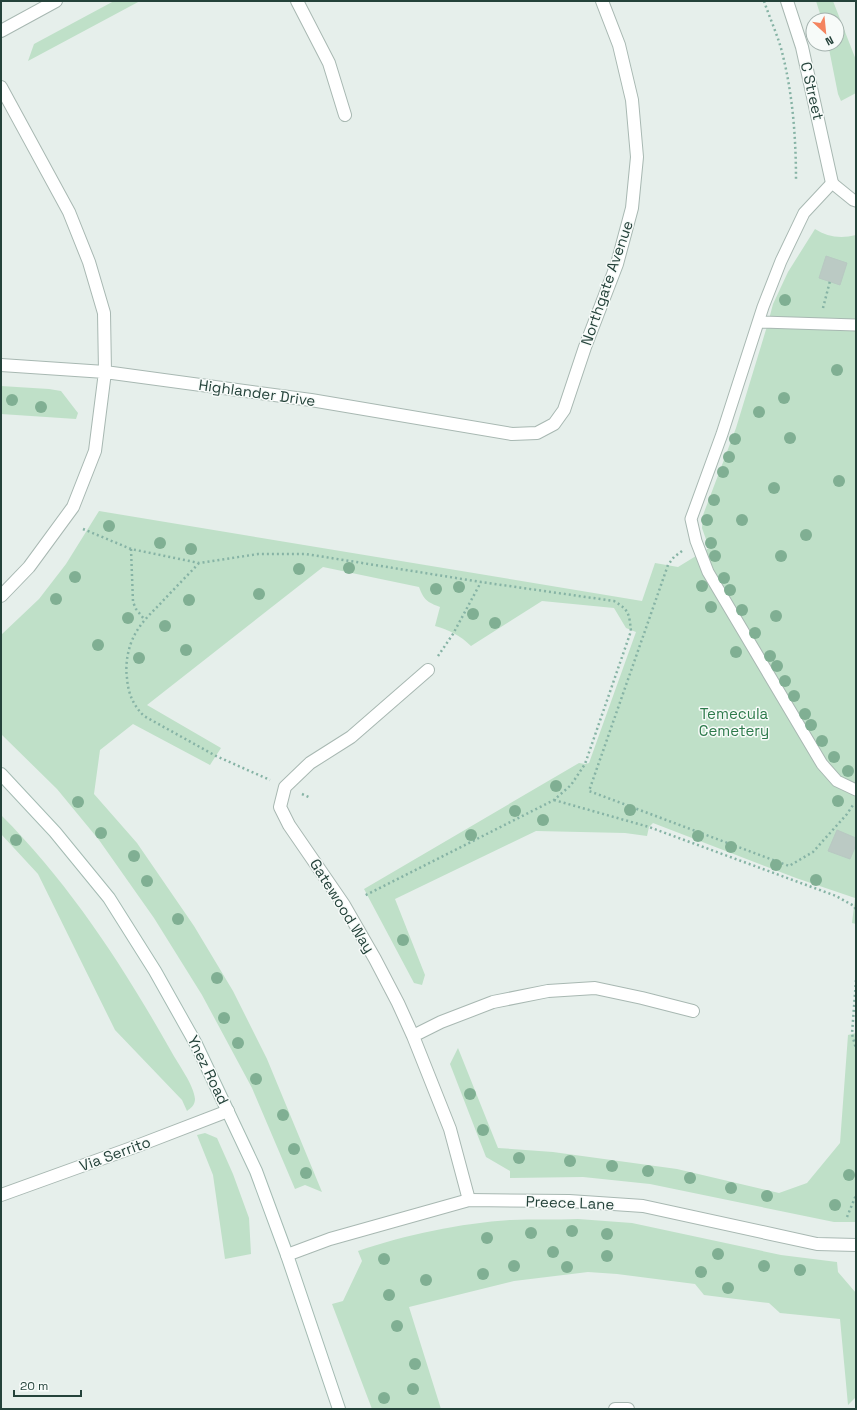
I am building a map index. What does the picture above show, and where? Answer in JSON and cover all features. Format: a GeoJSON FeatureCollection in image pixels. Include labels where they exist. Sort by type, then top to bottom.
{"type":"FeatureCollection","features":[{"type":"Feature","properties":{"kind":"street"},"geometry":{"type":"LineString","coordinates":[[1,31],[56,1]]}},
{"type":"Feature","properties":{"kind":"street"},"geometry":{"type":"LineString","coordinates":[[298,1],[329,63],[345,115]]}},
{"type":"Feature","properties":{"kind":"street","name":"Northgate Avenue"},"geometry":{"type":"LineString","coordinates":[[512,434],[537,433],[554,424],[564,410],[585,347],[617,264],[632,208],[637,157],[632,100],[619,45],[602,1]]}},
{"type":"Feature","properties":{"kind":"street","name":"C Street"},"geometry":{"type":"LineString","coordinates":[[787,1],[802,47],[832,183]]}},
{"type":"Feature","properties":{"kind":"street"},"geometry":{"type":"LineString","coordinates":[[1,87],[69,212],[89,262],[104,313],[105,372],[95,451],[73,507],[29,567],[1,596]]}},
{"type":"Feature","properties":{"kind":"street","name":"Highlander Drive"},"geometry":{"type":"LineString","coordinates":[[1,365],[105,372],[311,400],[512,434]]}},
{"type":"Feature","properties":{"kind":"street"},"geometry":{"type":"LineString","coordinates":[[285,787],[310,763],[351,737],[428,670]]}},
{"type":"Feature","properties":{"kind":"street","name":"Ynez Road"},"geometry":{"type":"LineString","coordinates":[[1,774],[55,832],[109,898],[156,970],[196,1044],[256,1171],[287,1255],[339,1409]]}},
{"type":"Feature","properties":{"kind":"street","name":"Gatewood Way"},"geometry":{"type":"LineString","coordinates":[[285,787],[280,807],[286,819],[344,905],[375,959],[413,1036],[450,1129],[469,1200]]}},
{"type":"Feature","properties":{"kind":"street"},"geometry":{"type":"LineString","coordinates":[[413,1036],[441,1022],[493,1002],[548,991],[595,988],[693,1011]]}},
{"type":"Feature","properties":{"kind":"street","name":"Via Serrito"},"geometry":{"type":"LineString","coordinates":[[1,1195],[138,1146],[228,1111]]}},
{"type":"Feature","properties":{"kind":"street","name":"Preece Lane"},"geometry":{"type":"LineString","coordinates":[[287,1255],[330,1239],[469,1200],[569,1201],[643,1206],[817,1244],[856,1245]]}},
{"type":"Feature","properties":{"kind":"street"},"geometry":{"type":"LineString","coordinates":[[615,1409],[628,1409]]}},
{"type":"Feature","properties":{"kind":"lane"},"geometry":{"type":"LineString","coordinates":[[856,201],[832,183],[804,213],[796,227],[770,289],[722,434],[691,519],[696,541],[708,572],[822,764],[837,780],[856,790]]}},
{"type":"Feature","properties":{"kind":"lane"},"geometry":{"type":"LineString","coordinates":[[759,322],[856,325]]}},
{"type":"Feature","properties":{"kind":"path"},"geometry":{"type":"LineString","coordinates":[[764,1],[783,55],[792,100],[796,145],[796,181]]}},
{"type":"Feature","properties":{"kind":"path"},"geometry":{"type":"LineString","coordinates":[[818,324],[830,282]]}},
{"type":"Feature","properties":{"kind":"path"},"geometry":{"type":"LineString","coordinates":[[696,541],[674,557],[668,565],[589,791],[789,866],[813,852],[847,814],[856,800]]}},
{"type":"Feature","properties":{"kind":"path"},"geometry":{"type":"LineString","coordinates":[[131,549],[133,602],[136,609],[144,619]]}},
{"type":"Feature","properties":{"kind":"path"},"geometry":{"type":"LineString","coordinates":[[199,563],[144,619],[134,636],[128,654],[126,670],[132,701],[144,716],[216,756],[311,798]]}},
{"type":"Feature","properties":{"kind":"path"},"geometry":{"type":"LineString","coordinates":[[428,670],[453,634],[481,582]]}},
{"type":"Feature","properties":{"kind":"path"},"geometry":{"type":"LineString","coordinates":[[554,800],[649,827],[836,896],[854,906],[856,910]]}},
{"type":"Feature","properties":{"kind":"path"},"geometry":{"type":"LineString","coordinates":[[856,980],[852,1034],[856,1049]]}},
{"type":"Feature","properties":{"kind":"path"},"geometry":{"type":"LineString","coordinates":[[846,1217],[856,1195]]}},
{"type":"Feature","properties":{"kind":"green space"},"geometry":{"type":"Polygon","coordinates":[[[114,1],[140,1],[28,61],[34,44],[114,1]]]}},
{"type":"Feature","properties":{"kind":"green space"},"geometry":{"type":"Polygon","coordinates":[[[816,1],[833,1],[837,12],[819,12],[816,1]]]}},
{"type":"Feature","properties":{"kind":"green space"},"geometry":{"type":"Polygon","coordinates":[[[845,32],[856,60],[856,93],[841,101],[838,94],[830,52],[845,52],[845,32]]]}},
{"type":"Feature","properties":{"kind":"green space","name":"Temecula Cemetery"},"geometry":{"type":"Polygon","coordinates":[[[815,229],[824,234],[834,236],[845,237],[856,235],[856,924],[852,923],[855,898],[796,878],[653,823],[649,827],[647,836],[625,833],[536,831],[395,899],[425,975],[422,985],[414,983],[364,889],[579,763],[589,763],[636,632],[626,628],[614,608],[542,601],[471,646],[454,633],[435,626],[440,607],[426,600],[419,587],[323,567],[147,705],[221,748],[210,765],[133,724],[100,750],[94,794],[137,843],[194,926],[233,991],[267,1059],[322,1192],[305,1185],[295,1189],[252,1088],[202,995],[154,918],[99,840],[57,789],[1,734],[1,635],[39,599],[66,564],[99,511],[642,601],[655,563],[678,567],[709,548],[702,528],[703,515],[736,428],[773,304],[788,272],[815,229]]]}},
{"type":"Feature","properties":{"kind":"green space"},"geometry":{"type":"Polygon","coordinates":[[[1,386],[61,391],[78,413],[76,419],[1,414],[1,386]]]}},
{"type":"Feature","properties":{"kind":"green space"},"geometry":{"type":"Polygon","coordinates":[[[1,815],[50,869],[94,927],[134,988],[192,1087],[195,1101],[187,1111],[182,1100],[115,1030],[38,874],[1,834],[1,815]]]}},
{"type":"Feature","properties":{"kind":"green space"},"geometry":{"type":"Polygon","coordinates":[[[856,1033],[856,1222],[834,1222],[650,1184],[583,1177],[510,1178],[510,1171],[486,1157],[450,1064],[458,1048],[498,1148],[553,1152],[677,1169],[779,1193],[807,1183],[840,1143],[848,1035],[856,1033]]]}},
{"type":"Feature","properties":{"kind":"green space"},"geometry":{"type":"Polygon","coordinates":[[[205,1133],[217,1138],[233,1174],[249,1218],[251,1254],[225,1259],[213,1175],[197,1135],[205,1133]]]}},
{"type":"Feature","properties":{"kind":"green space"},"geometry":{"type":"Polygon","coordinates":[[[578,1219],[632,1223],[781,1255],[837,1262],[838,1272],[856,1293],[856,1397],[848,1405],[840,1319],[780,1313],[769,1303],[704,1295],[695,1284],[617,1274],[588,1272],[514,1281],[409,1307],[441,1409],[372,1409],[332,1304],[343,1301],[362,1261],[358,1251],[414,1235],[473,1224],[511,1220],[578,1219]]]}},
{"type":"Feature","properties":{"kind":"building"},"geometry":{"type":"Polygon","coordinates":[[[826,256],[847,263],[840,285],[819,278],[826,256]]]}},
{"type":"Feature","properties":{"kind":"building"},"geometry":{"type":"Polygon","coordinates":[[[837,830],[856,838],[856,845],[850,859],[828,851],[837,830]]]}}]}
